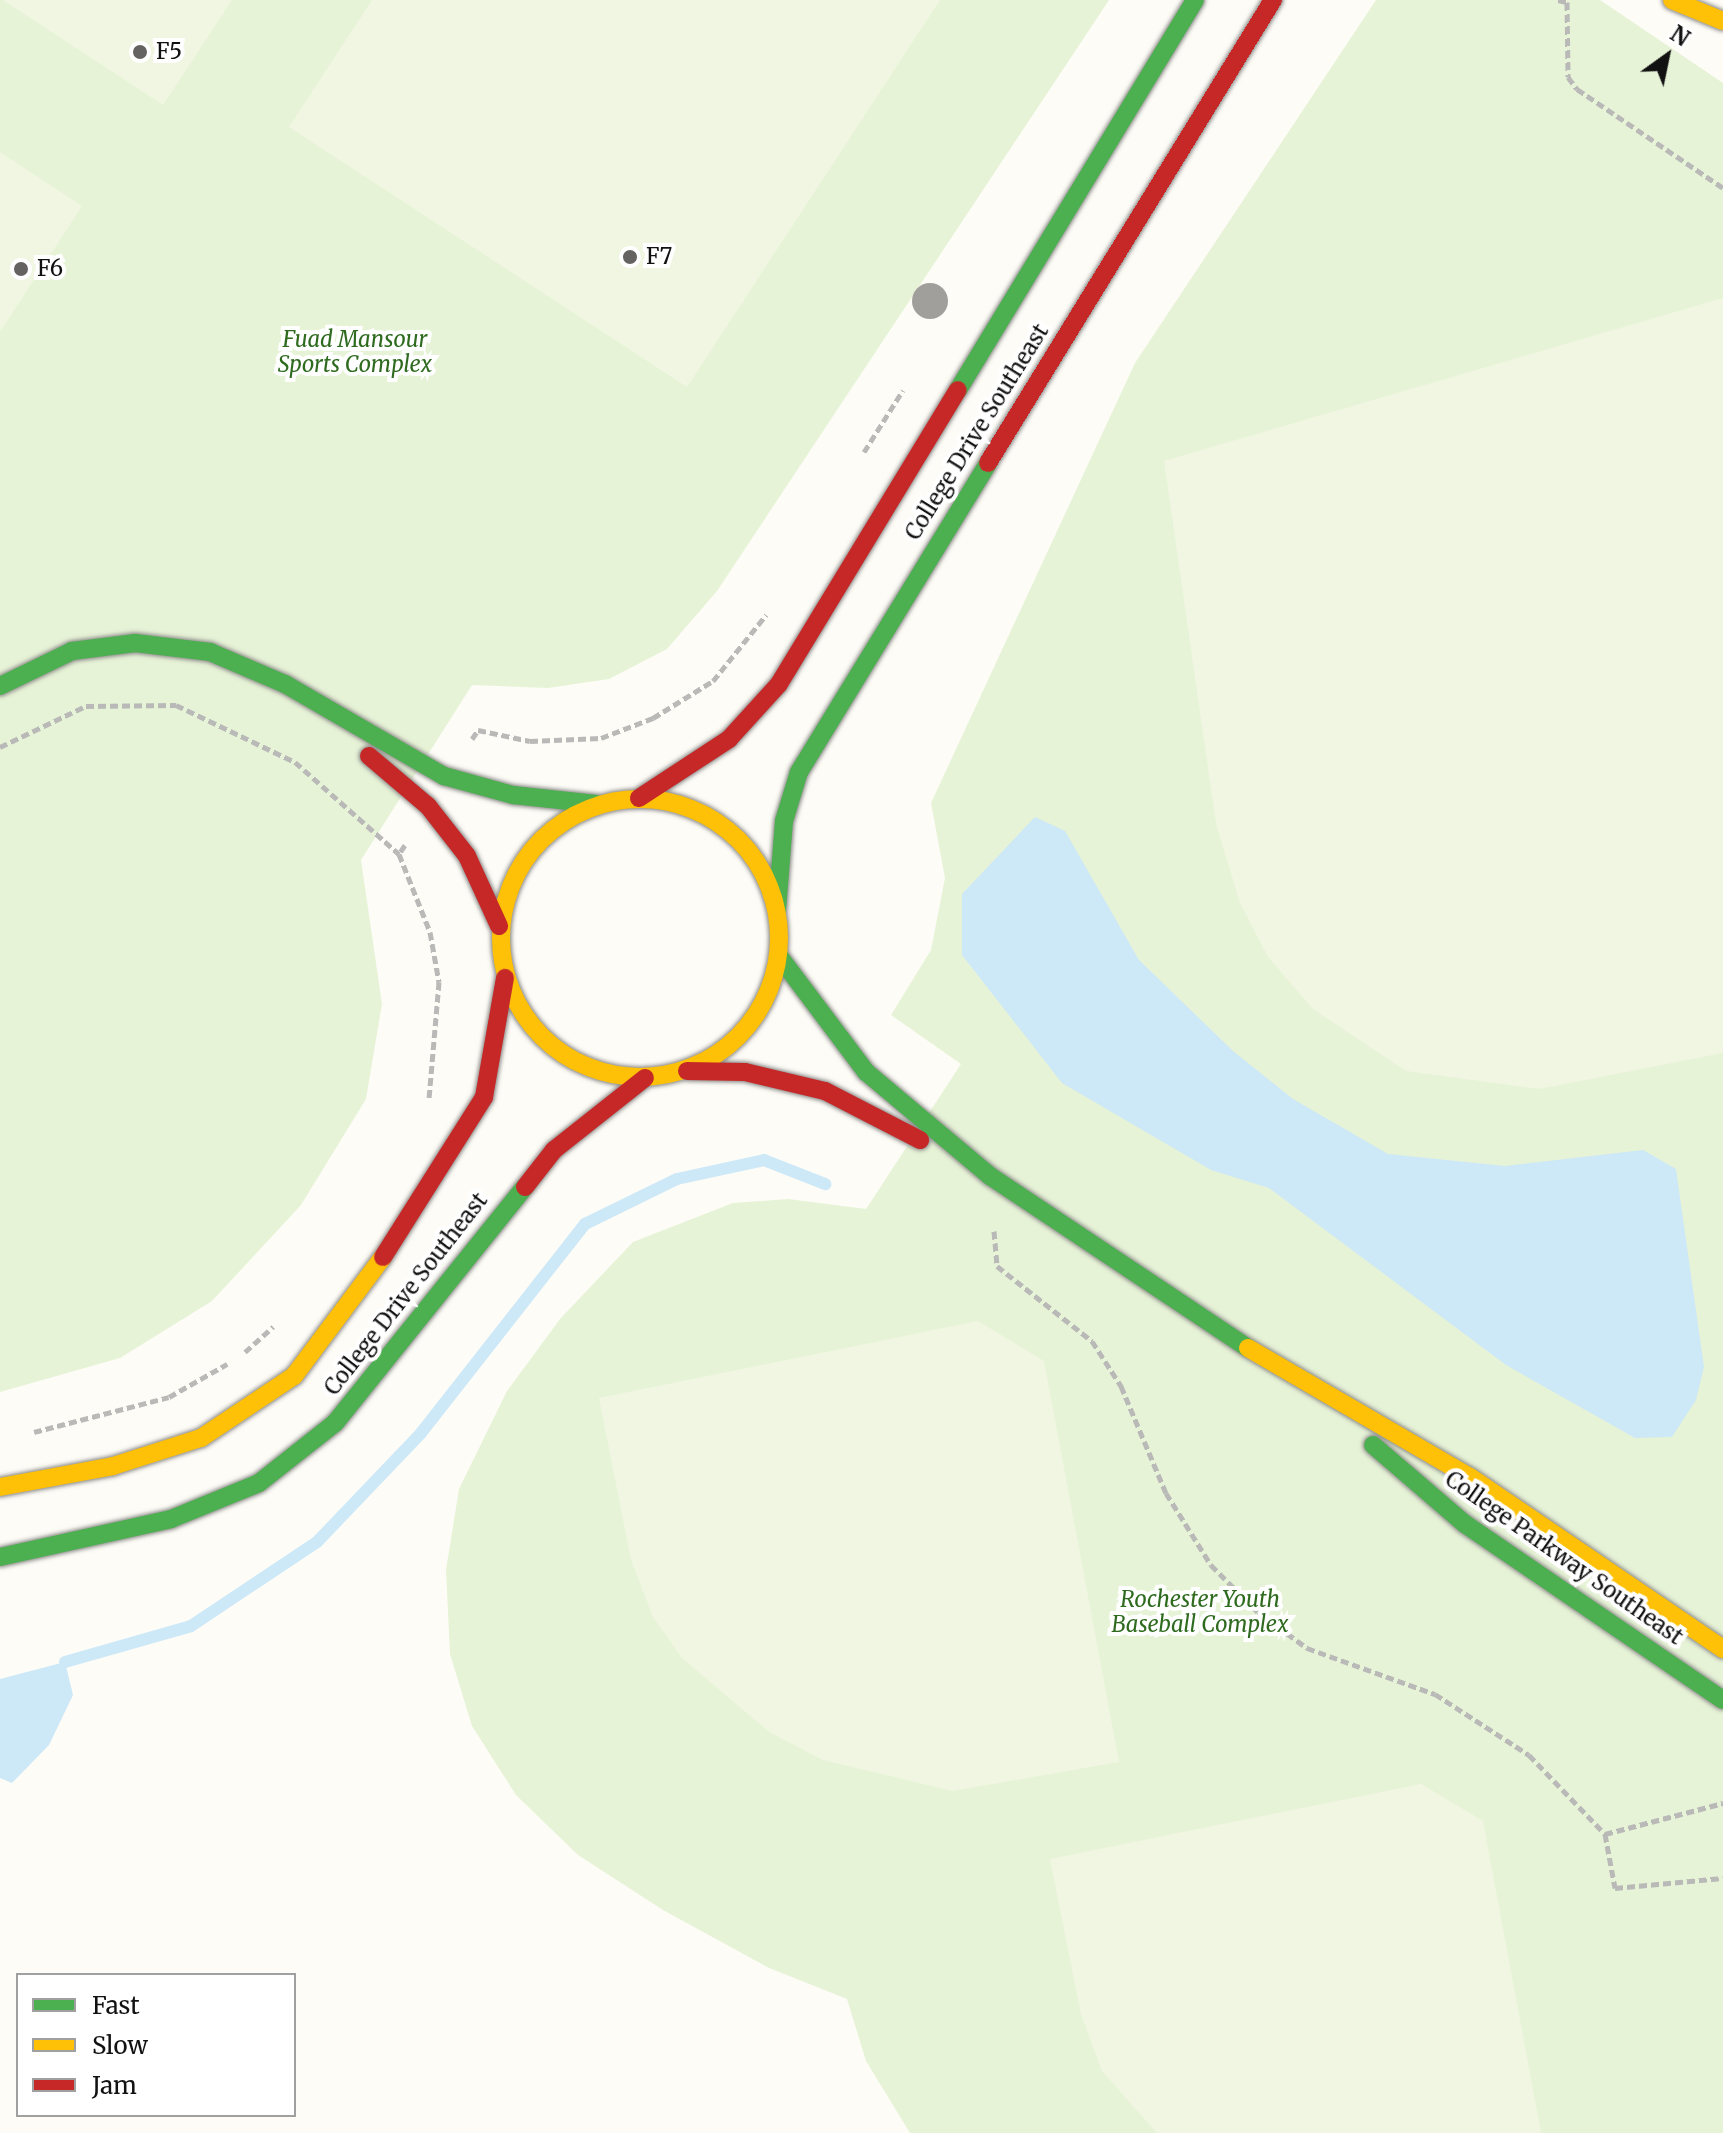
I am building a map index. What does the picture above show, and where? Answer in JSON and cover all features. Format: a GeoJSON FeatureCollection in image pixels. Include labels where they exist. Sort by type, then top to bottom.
{"type":"FeatureCollection","features":[{"type":"Feature","properties":{"kind":"street","name":"College Drive Southeast"},"geometry":{"type":"LineString","coordinates":[[639,798],[729,739],[779,684],[1195,0]]}},
{"type":"Feature","properties":{"kind":"street","name":"College Drive Southeast"},"geometry":{"type":"LineString","coordinates":[[777,910],[784,821],[799,772],[1273,0]]}},
{"type":"Feature","properties":{"kind":"street"},"geometry":{"type":"LineString","coordinates":[[1672,0],[1723,21]]}},
{"type":"Feature","properties":{"kind":"street"},"geometry":{"type":"LineString","coordinates":[[0,686],[72,651],[135,643],[210,652],[285,684],[444,776],[513,795],[597,804],[639,798],[687,807],[727,829],[759,865],[777,910],[779,956],[761,1009],[744,1032],[685,1071],[645,1078],[596,1071],[568,1058],[530,1025],[505,978],[499,926],[467,856],[428,806],[285,684]]}},
{"type":"Feature","properties":{"kind":"street"},"geometry":{"type":"LineString","coordinates":[[499,926],[506,895],[532,848],[597,804]]}},
{"type":"Feature","properties":{"kind":"street","name":"College Parkway Southeast"},"geometry":{"type":"LineString","coordinates":[[779,956],[866,1072],[990,1176],[1308,1388],[1470,1477],[1723,1649]]}},
{"type":"Feature","properties":{"kind":"street","name":"College Drive Southeast"},"geometry":{"type":"LineString","coordinates":[[0,1487],[113,1466],[201,1438],[294,1376],[360,1293],[484,1097],[505,978]]}},
{"type":"Feature","properties":{"kind":"street","name":"College Parkway Southeast"},"geometry":{"type":"LineString","coordinates":[[685,1071],[745,1072],[825,1091],[990,1176]]}},
{"type":"Feature","properties":{"kind":"street","name":"College Drive Southeast"},"geometry":{"type":"LineString","coordinates":[[0,1557],[171,1519],[259,1483],[335,1423],[554,1150],[645,1078]]}},
{"type":"Feature","properties":{"kind":"street","name":"College Parkway Southeast"},"geometry":{"type":"LineString","coordinates":[[1308,1388],[1465,1524],[1723,1700]]}},
{"type":"Feature","properties":{"kind":"path"},"geometry":{"type":"LineString","coordinates":[[1558,0],[1568,1],[1568,77],[1577,89],[1723,188]]}},
{"type":"Feature","properties":{"kind":"path"},"geometry":{"type":"LineString","coordinates":[[857,465],[907,385]]}},
{"type":"Feature","properties":{"kind":"path"},"geometry":{"type":"LineString","coordinates":[[444,776],[478,730],[530,741],[601,738],[653,718],[713,681],[777,602]]}},
{"type":"Feature","properties":{"kind":"path"},"geometry":{"type":"LineString","coordinates":[[0,747],[86,706],[176,705],[295,762],[399,854],[430,932],[439,982],[439,1049],[421,1115]]}},
{"type":"Feature","properties":{"kind":"path"},"geometry":{"type":"LineString","coordinates":[[399,854],[428,806]]}},
{"type":"Feature","properties":{"kind":"path"},"geometry":{"type":"LineString","coordinates":[[990,1176],[997,1266],[1092,1341],[1121,1386],[1166,1493],[1211,1565],[1307,1648],[1435,1694],[1529,1755],[1605,1834],[1615,1888],[1723,1878]]}},
{"type":"Feature","properties":{"kind":"path"},"geometry":{"type":"LineString","coordinates":[[15,1436],[169,1397],[242,1356],[280,1321]]}},
{"type":"Feature","properties":{"kind":"path"},"geometry":{"type":"LineString","coordinates":[[1605,1834],[1723,1803]]}},
{"type":"Feature","properties":{"kind":"green space","name":"Fuad Mansour Sports Complex"},"geometry":{"type":"Polygon","coordinates":[[[0,0],[1109,0],[717,591],[667,649],[609,679],[548,688],[472,685],[361,860],[382,1004],[366,1099],[301,1205],[212,1301],[120,1358],[0,1392],[0,0]]]}},
{"type":"Feature","properties":{"kind":"green space","name":"F5"},"geometry":{"type":"Polygon","coordinates":[[[3,0],[232,0],[163,105],[3,0]]]}},
{"type":"Feature","properties":{"kind":"green space","name":"F7"},"geometry":{"type":"Polygon","coordinates":[[[372,0],[940,0],[687,387],[289,127],[372,0]]]}},
{"type":"Feature","properties":{"kind":"green space","name":"Rochester Youth Baseball Complex"},"geometry":{"type":"Polygon","coordinates":[[[1376,0],[1600,0],[1723,83],[1723,2133],[910,2133],[866,2061],[847,1999],[769,1968],[663,1910],[578,1855],[516,1795],[472,1726],[450,1654],[446,1570],[459,1489],[507,1391],[560,1319],[633,1242],[733,1203],[788,1199],[866,1209],[961,1064],[891,1015],[931,950],[945,878],[931,803],[1135,363],[1376,0]]]}},
{"type":"Feature","properties":{"kind":"green space","name":"F6"},"geometry":{"type":"Polygon","coordinates":[[[0,152],[82,206],[0,332],[0,152]]]}},
{"type":"Feature","properties":{"kind":"green space"},"geometry":{"type":"Polygon","coordinates":[[[1723,298],[1723,1053],[1539,1089],[1406,1071],[1313,1009],[1268,957],[1240,903],[1216,824],[1164,461],[1723,298]]]}},
{"type":"Feature","properties":{"kind":"green space"},"geometry":{"type":"Polygon","coordinates":[[[978,1321],[1044,1361],[1119,1762],[952,1791],[823,1760],[769,1732],[682,1658],[653,1617],[631,1560],[599,1398],[978,1321]]]}},
{"type":"Feature","properties":{"kind":"green space"},"geometry":{"type":"Polygon","coordinates":[[[1421,1784],[1483,1821],[1541,2133],[1157,2133],[1102,2071],[1081,2014],[1050,1859],[1421,1784]]]}},
{"type":"Feature","properties":{"kind":"water"},"geometry":{"type":"Polygon","coordinates":[[[1035,817],[1065,831],[1139,960],[1233,1051],[1293,1099],[1388,1154],[1505,1166],[1643,1150],[1676,1169],[1704,1367],[1696,1400],[1672,1437],[1635,1438],[1506,1365],[1269,1188],[1211,1170],[1062,1083],[962,955],[962,894],[1035,817]]]}},
{"type":"Feature","properties":{"kind":"water"},"geometry":{"type":"Polygon","coordinates":[[[65,1662],[73,1695],[49,1745],[12,1783],[0,1778],[0,1679],[65,1662]]]}},
{"type":"Feature","properties":{"kind":"building"},"geometry":{"type":"Polygon","coordinates":[[[930,283],[943,288],[948,301],[943,314],[930,319],[917,314],[912,301],[917,288],[930,283]]]}},
{"type":"Feature","properties":{"kind":"waterway"},"geometry":{"type":"LineString","coordinates":[[65,1662],[191,1626],[317,1542],[421,1433],[585,1224],[677,1179],[764,1160],[825,1184]]}},
{"type":"Feature","properties":{"kind":"traffic: fast"},"geometry":{"type":"LineString","coordinates":[[958,390],[1195,0]]}},
{"type":"Feature","properties":{"kind":"traffic: fast"},"geometry":{"type":"LineString","coordinates":[[777,910],[784,821],[799,772],[988,463]]}},
{"type":"Feature","properties":{"kind":"traffic: fast"},"geometry":{"type":"LineString","coordinates":[[0,686],[72,651],[135,643],[210,652],[285,684],[444,776],[513,795],[597,804]]}},
{"type":"Feature","properties":{"kind":"traffic: fast"},"geometry":{"type":"LineString","coordinates":[[779,956],[866,1072],[990,1176],[1248,1348]]}},
{"type":"Feature","properties":{"kind":"traffic: fast"},"geometry":{"type":"LineString","coordinates":[[0,1557],[171,1519],[259,1483],[335,1423],[525,1187]]}},
{"type":"Feature","properties":{"kind":"traffic: fast"},"geometry":{"type":"LineString","coordinates":[[1373,1445],[1465,1524],[1723,1700]]}},
{"type":"Feature","properties":{"kind":"traffic: slow"},"geometry":{"type":"LineString","coordinates":[[1672,0],[1723,21]]}},
{"type":"Feature","properties":{"kind":"traffic: slow"},"geometry":{"type":"LineString","coordinates":[[640,799],[680,805],[706,815],[738,840],[763,872],[773,898],[779,938],[773,978],[763,1004],[738,1036],[706,1061],[680,1071],[640,1077],[600,1071],[574,1061],[542,1036],[517,1004],[507,978],[501,938],[507,898],[517,872],[542,840],[574,815],[600,805],[640,799]]}},
{"type":"Feature","properties":{"kind":"traffic: slow"},"geometry":{"type":"LineString","coordinates":[[0,1487],[113,1466],[201,1438],[294,1376],[383,1257]]}},
{"type":"Feature","properties":{"kind":"traffic: slow"},"geometry":{"type":"LineString","coordinates":[[1248,1348],[1470,1477],[1723,1649]]}},
{"type":"Feature","properties":{"kind":"traffic: jam"},"geometry":{"type":"LineString","coordinates":[[988,463],[1273,0]]}},
{"type":"Feature","properties":{"kind":"traffic: jam"},"geometry":{"type":"LineString","coordinates":[[639,798],[729,739],[779,684],[958,390]]}},
{"type":"Feature","properties":{"kind":"traffic: jam"},"geometry":{"type":"LineString","coordinates":[[369,756],[428,806],[467,856],[499,926]]}},
{"type":"Feature","properties":{"kind":"traffic: jam"},"geometry":{"type":"LineString","coordinates":[[383,1257],[484,1097],[505,978]]}},
{"type":"Feature","properties":{"kind":"traffic: jam"},"geometry":{"type":"LineString","coordinates":[[687,1071],[745,1072],[825,1091],[920,1140]]}},
{"type":"Feature","properties":{"kind":"traffic: jam"},"geometry":{"type":"LineString","coordinates":[[525,1187],[554,1150],[645,1078]]}},
{"type":"Feature","properties":{"kind":"place","name":"F5"},"geometry":{"type":"Point","coordinates":[140,52]}},
{"type":"Feature","properties":{"kind":"place","name":"F7"},"geometry":{"type":"Point","coordinates":[630,257]}},
{"type":"Feature","properties":{"kind":"place","name":"F6"},"geometry":{"type":"Point","coordinates":[21,269]}}]}
